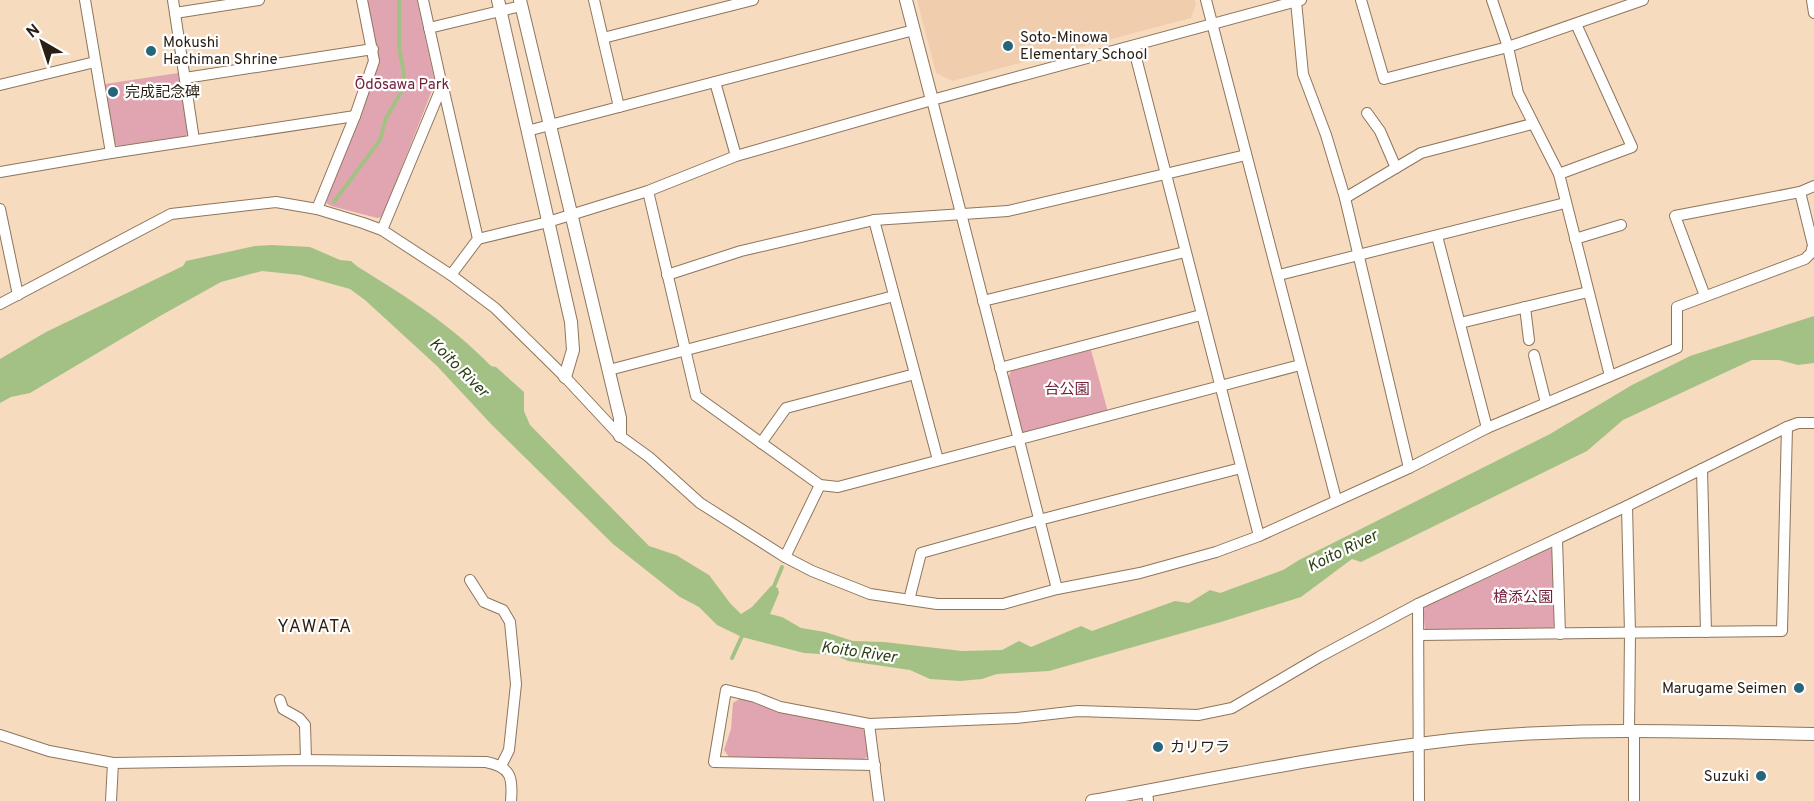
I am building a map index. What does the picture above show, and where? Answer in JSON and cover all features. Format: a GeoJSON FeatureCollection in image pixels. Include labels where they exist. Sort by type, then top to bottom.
{"type":"FeatureCollection","features":[{"type":"Feature","properties":{"kind":"street"},"geometry":{"type":"LineString","coordinates":[[85,0],[111,153]]}},
{"type":"Feature","properties":{"kind":"street"},"geometry":{"type":"LineString","coordinates":[[173,0],[194,140]]}},
{"type":"Feature","properties":{"kind":"street"},"geometry":{"type":"LineString","coordinates":[[175,13],[259,0]]}},
{"type":"Feature","properties":{"kind":"street"},"geometry":{"type":"LineString","coordinates":[[317,209],[355,116],[374,61],[362,0]]}},
{"type":"Feature","properties":{"kind":"street"},"geometry":{"type":"LineString","coordinates":[[423,0],[478,239]]}},
{"type":"Feature","properties":{"kind":"street"},"geometry":{"type":"LineString","coordinates":[[594,0],[619,107]]}},
{"type":"Feature","properties":{"kind":"street"},"geometry":{"type":"LineString","coordinates":[[603,38],[753,0]]}},
{"type":"Feature","properties":{"kind":"street"},"geometry":{"type":"LineString","coordinates":[[906,0],[1057,589]]}},
{"type":"Feature","properties":{"kind":"street"},"geometry":{"type":"LineString","coordinates":[[1206,0],[1336,499]]}},
{"type":"Feature","properties":{"kind":"street"},"geometry":{"type":"LineString","coordinates":[[1361,0],[1384,79],[1508,47],[1643,0]]}},
{"type":"Feature","properties":{"kind":"street"},"geometry":{"type":"LineString","coordinates":[[1492,0],[1508,47],[1518,93],[1559,174],[1610,376]]}},
{"type":"Feature","properties":{"kind":"street"},"geometry":{"type":"LineString","coordinates":[[1812,0],[1814,12]]}},
{"type":"Feature","properties":{"kind":"street"},"geometry":{"type":"LineString","coordinates":[[451,274],[478,239],[548,222],[648,191],[736,156],[932,100],[1299,1],[1303,74],[1326,135],[1345,198],[1409,468]]}},
{"type":"Feature","properties":{"kind":"street"},"geometry":{"type":"LineString","coordinates":[[429,28],[500,5],[521,3],[620,418],[620,436]]}},
{"type":"Feature","properties":{"kind":"street"},"geometry":{"type":"LineString","coordinates":[[500,5],[571,322],[573,350],[566,376]]}},
{"type":"Feature","properties":{"kind":"street"},"geometry":{"type":"LineString","coordinates":[[1559,174],[1632,147],[1576,24]]}},
{"type":"Feature","properties":{"kind":"street"},"geometry":{"type":"LineString","coordinates":[[527,131],[914,30]]}},
{"type":"Feature","properties":{"kind":"street"},"geometry":{"type":"LineString","coordinates":[[1133,46],[1259,536]]}},
{"type":"Feature","properties":{"kind":"street"},"geometry":{"type":"LineString","coordinates":[[185,78],[373,49]]}},
{"type":"Feature","properties":{"kind":"street"},"geometry":{"type":"LineString","coordinates":[[0,85],[95,62]]}},
{"type":"Feature","properties":{"kind":"street"},"geometry":{"type":"LineString","coordinates":[[716,82],[736,156]]}},
{"type":"Feature","properties":{"kind":"street"},"geometry":{"type":"LineString","coordinates":[[382,230],[442,86]]}},
{"type":"Feature","properties":{"kind":"street"},"geometry":{"type":"LineString","coordinates":[[1367,113],[1380,131],[1396,168]]}},
{"type":"Feature","properties":{"kind":"street"},"geometry":{"type":"LineString","coordinates":[[0,172],[355,116]]}},
{"type":"Feature","properties":{"kind":"street"},"geometry":{"type":"LineString","coordinates":[[1345,198],[1421,153],[1532,124]]}},
{"type":"Feature","properties":{"kind":"street"},"geometry":{"type":"LineString","coordinates":[[668,275],[741,251],[874,220],[1008,211],[1246,155]]}},
{"type":"Feature","properties":{"kind":"street"},"geometry":{"type":"LineString","coordinates":[[1705,296],[1675,216],[1800,192],[1814,186]]}},
{"type":"Feature","properties":{"kind":"street"},"geometry":{"type":"LineString","coordinates":[[648,191],[696,396],[820,485],[838,487],[1300,365]]}},
{"type":"Feature","properties":{"kind":"street"},"geometry":{"type":"LineString","coordinates":[[0,304],[171,214],[276,202],[317,209],[382,230],[451,274],[495,308],[566,376],[620,436],[648,457],[700,503],[785,556],[812,571],[870,594],[937,604],[1003,604],[1057,589],[1140,573],[1216,552],[1259,536],[1336,499],[1409,468],[1487,428],[1677,348],[1677,307],[1805,259],[1811,253],[1813,244],[1800,192]]}},
{"type":"Feature","properties":{"kind":"street"},"geometry":{"type":"LineString","coordinates":[[1279,275],[1565,203]]}},
{"type":"Feature","properties":{"kind":"street"},"geometry":{"type":"LineString","coordinates":[[0,209],[18,295]]}},
{"type":"Feature","properties":{"kind":"street"},"geometry":{"type":"LineString","coordinates":[[874,220],[938,460]]}},
{"type":"Feature","properties":{"kind":"street"},"geometry":{"type":"LineString","coordinates":[[1575,239],[1621,225]]}},
{"type":"Feature","properties":{"kind":"street"},"geometry":{"type":"LineString","coordinates":[[1437,236],[1487,428]]}},
{"type":"Feature","properties":{"kind":"street"},"geometry":{"type":"LineString","coordinates":[[983,301],[1185,252]]}},
{"type":"Feature","properties":{"kind":"street"},"geometry":{"type":"LineString","coordinates":[[1460,323],[1588,292]]}},
{"type":"Feature","properties":{"kind":"street"},"geometry":{"type":"LineString","coordinates":[[609,370],[894,296]]}},
{"type":"Feature","properties":{"kind":"street"},"geometry":{"type":"LineString","coordinates":[[1525,307],[1529,340]]}},
{"type":"Feature","properties":{"kind":"street"},"geometry":{"type":"LineString","coordinates":[[1000,368],[1201,315]]}},
{"type":"Feature","properties":{"kind":"street"},"geometry":{"type":"LineString","coordinates":[[1534,355],[1546,403]]}},
{"type":"Feature","properties":{"kind":"street"},"geometry":{"type":"LineString","coordinates":[[761,443],[786,408],[915,374]]}},
{"type":"Feature","properties":{"kind":"street"},"geometry":{"type":"LineString","coordinates":[[875,765],[714,762],[726,690],[780,707],[869,724],[1016,718],[1078,711],[1198,715],[1232,708],[1319,657],[1418,604],[1627,506],[1786,427],[1798,423],[1814,423]]}},
{"type":"Feature","properties":{"kind":"street"},"geometry":{"type":"LineString","coordinates":[[1419,635],[1782,631],[1786,427]]}},
{"type":"Feature","properties":{"kind":"street"},"geometry":{"type":"LineString","coordinates":[[909,600],[921,553],[1241,468]]}},
{"type":"Feature","properties":{"kind":"street"},"geometry":{"type":"LineString","coordinates":[[1702,469],[1706,632]]}},
{"type":"Feature","properties":{"kind":"street"},"geometry":{"type":"LineString","coordinates":[[785,556],[820,485]]}},
{"type":"Feature","properties":{"kind":"street"},"geometry":{"type":"LineString","coordinates":[[1627,506],[1634,801]]}},
{"type":"Feature","properties":{"kind":"street"},"geometry":{"type":"LineString","coordinates":[[1557,539],[1560,634]]}},
{"type":"Feature","properties":{"kind":"street"},"geometry":{"type":"LineString","coordinates":[[470,580],[484,602],[503,610],[510,622],[516,684],[509,750],[501,766]]}},
{"type":"Feature","properties":{"kind":"street"},"geometry":{"type":"LineString","coordinates":[[1418,604],[1419,801]]}},
{"type":"Feature","properties":{"kind":"street"},"geometry":{"type":"LineString","coordinates":[[280,700],[283,709],[299,718],[305,725],[306,760]]}},
{"type":"Feature","properties":{"kind":"street"},"geometry":{"type":"LineString","coordinates":[[869,724],[879,801]]}},
{"type":"Feature","properties":{"kind":"street"},"geometry":{"type":"LineString","coordinates":[[1092,801],[1148,796],[1326,757],[1451,740],[1631,731],[1814,734]]}},
{"type":"Feature","properties":{"kind":"street"},"geometry":{"type":"LineString","coordinates":[[0,735],[49,751],[113,763],[306,760],[473,761],[501,766],[511,778],[511,801]]}},
{"type":"Feature","properties":{"kind":"street"},"geometry":{"type":"LineString","coordinates":[[111,801],[113,763]]}},
{"type":"Feature","properties":{"kind":"shaded area","name":"Soto-Minowa Elementary School"},"geometry":{"type":"Polygon","coordinates":[[[917,0],[1195,0],[1196,4],[1191,18],[952,81],[936,73],[917,0]]]}},
{"type":"Feature","properties":{"kind":"green space","name":"Ōdōsawa Park"},"geometry":{"type":"Polygon","coordinates":[[[365,0],[417,0],[435,83],[382,217],[377,218],[326,203],[379,61],[365,0]]]}},
{"type":"Feature","properties":{"kind":"green space"},"geometry":{"type":"Polygon","coordinates":[[[178,73],[188,133],[185,136],[118,146],[113,143],[105,84],[178,73]]]}},
{"type":"Feature","properties":{"kind":"green space","name":"台公園"},"geometry":{"type":"Polygon","coordinates":[[[1091,350],[1108,412],[1022,434],[1008,378],[1011,371],[1091,350]]]}},
{"type":"Feature","properties":{"kind":"green space","name":"槍添公園"},"geometry":{"type":"Polygon","coordinates":[[[1550,549],[1554,551],[1555,625],[1550,630],[1428,632],[1425,629],[1423,612],[1425,607],[1550,549]]]}},
{"type":"Feature","properties":{"kind":"green space"},"geometry":{"type":"Polygon","coordinates":[[[741,698],[777,710],[862,728],[866,733],[869,756],[862,760],[729,757],[724,750],[731,729],[733,703],[741,698]]]}},
{"type":"Feature","properties":{"kind":"water","name":"Koito River"},"geometry":{"type":"Polygon","coordinates":[[[255,246],[310,247],[340,260],[351,261],[444,324],[524,392],[524,411],[530,425],[649,546],[676,555],[709,575],[741,614],[752,607],[771,586],[778,588],[779,593],[770,614],[782,617],[801,628],[825,632],[853,641],[884,642],[962,651],[1002,650],[1019,641],[1031,647],[1081,626],[1092,631],[1175,601],[1189,603],[1210,590],[1220,593],[1283,570],[1550,434],[1632,385],[1690,356],[1814,316],[1814,363],[1798,365],[1779,360],[1752,360],[1623,420],[1587,451],[1361,562],[1352,559],[1301,597],[1049,671],[997,674],[982,679],[960,681],[930,679],[910,670],[848,661],[835,655],[804,653],[742,637],[717,625],[699,607],[680,597],[613,544],[491,424],[437,366],[350,289],[300,275],[262,271],[221,282],[30,393],[11,397],[0,403],[0,359],[46,332],[183,266],[186,261],[255,246]]]}},
{"type":"Feature","properties":{"kind":"waterway"},"geometry":{"type":"LineString","coordinates":[[334,202],[380,140],[386,118],[402,91],[404,74],[399,47],[399,0]]}},
{"type":"Feature","properties":{"kind":"waterway"},"geometry":{"type":"LineString","coordinates":[[772,591],[782,567]]}},
{"type":"Feature","properties":{"kind":"waterway"},"geometry":{"type":"LineString","coordinates":[[732,658],[743,634]]}},
{"type":"Feature","properties":{"kind":"place","name":"Soto-Minowa Elementary School"},"geometry":{"type":"Point","coordinates":[1008,46]}},
{"type":"Feature","properties":{"kind":"place","name":"Mokushi Hachiman Shrine"},"geometry":{"type":"Point","coordinates":[151,51]}},
{"type":"Feature","properties":{"kind":"place","name":"完成記念碑"},"geometry":{"type":"Point","coordinates":[113,92]}},
{"type":"Feature","properties":{"kind":"place","name":"Marugame Seimen"},"geometry":{"type":"Point","coordinates":[1799,688]}},
{"type":"Feature","properties":{"kind":"place","name":"カリワラ"},"geometry":{"type":"Point","coordinates":[1158,747]}},
{"type":"Feature","properties":{"kind":"place","name":"Suzuki"},"geometry":{"type":"Point","coordinates":[1761,776]}},
{"type":"Feature","properties":{"kind":"district","name":"YAWATA"},"geometry":{"type":"Point","coordinates":[315,626]}}]}
